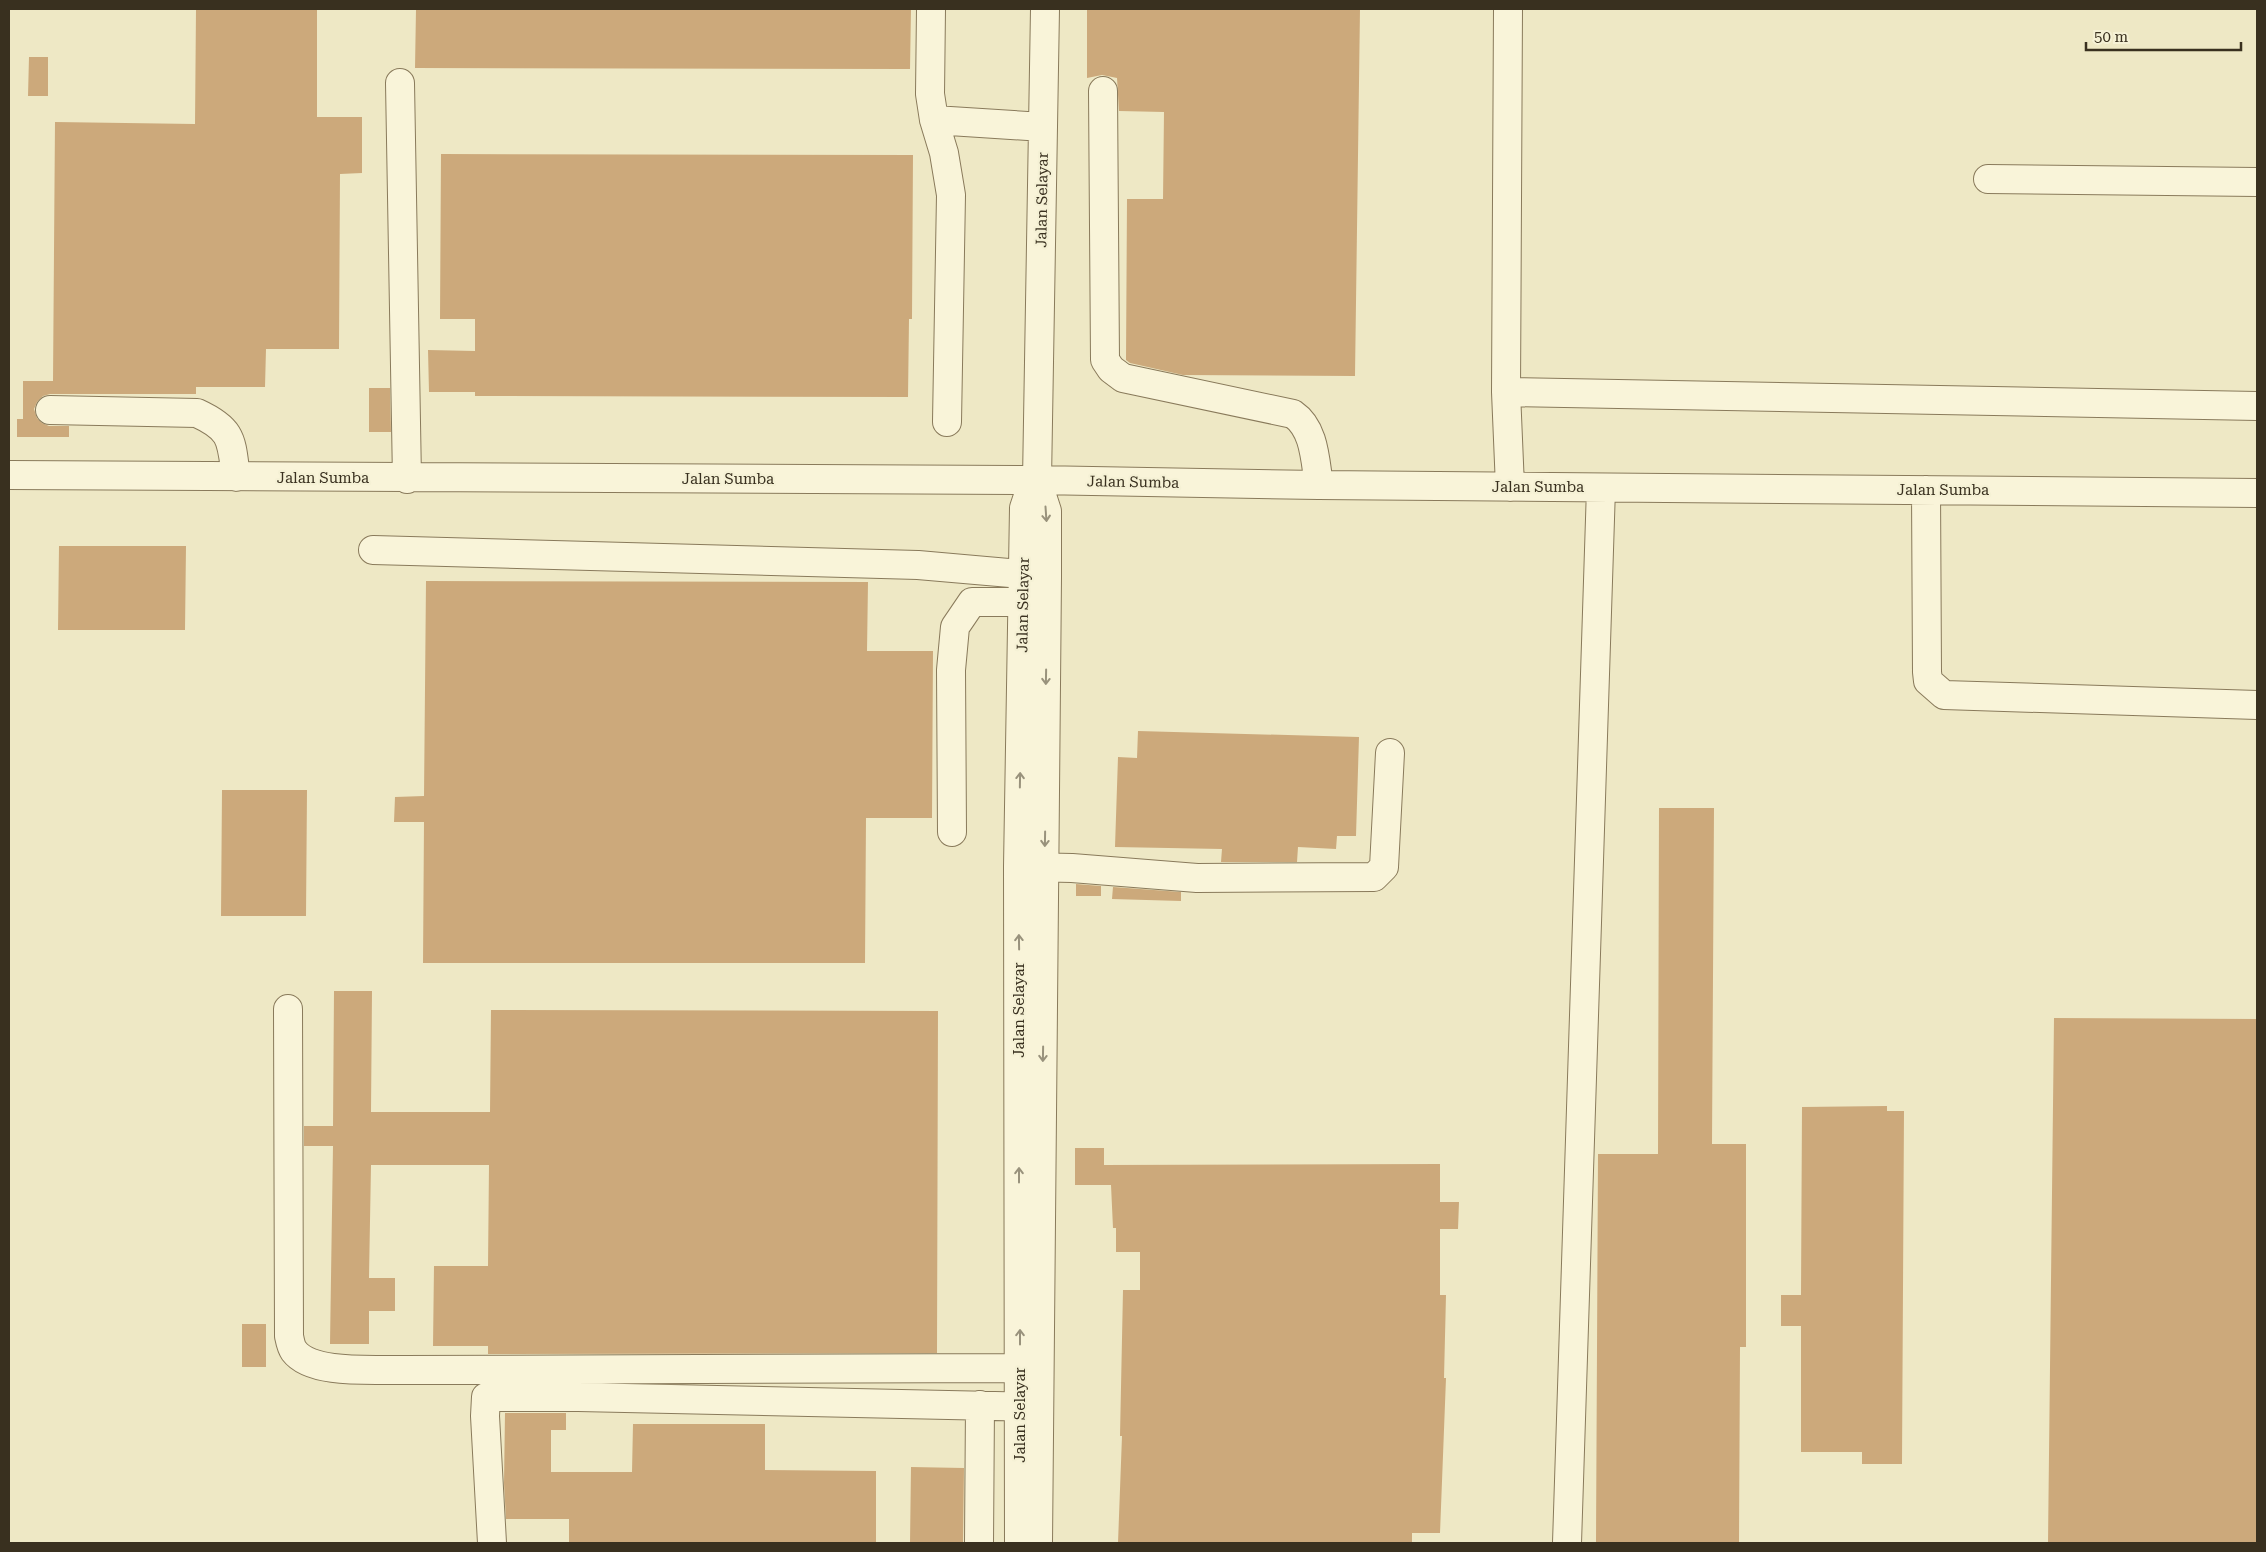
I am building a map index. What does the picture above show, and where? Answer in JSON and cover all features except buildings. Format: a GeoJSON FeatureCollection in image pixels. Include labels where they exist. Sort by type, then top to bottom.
{"type":"FeatureCollection","features":[{"type":"Feature","properties":{"kind":"street"},"geometry":{"type":"LineString","coordinates":[[931,9],[930,94],[934,120],[944,153],[951,195],[947,422]]}},
{"type":"Feature","properties":{"kind":"street","name":"Jalan Selayar"},"geometry":{"type":"LineString","coordinates":[[1038,1543],[1029,1505],[1031,1014],[1044,867],[1036,576],[1024,508],[1037,480],[1045,9]]}},
{"type":"Feature","properties":{"kind":"street"},"geometry":{"type":"LineString","coordinates":[[1508,9],[1506,392],[1510,487]]}},
{"type":"Feature","properties":{"kind":"street"},"geometry":{"type":"LineString","coordinates":[[400,83],[407,478]]}},
{"type":"Feature","properties":{"kind":"street"},"geometry":{"type":"LineString","coordinates":[[1103,91],[1105,360],[1112,370],[1123,378],[1294,414],[1302,420],[1311,439],[1318,485]]}},
{"type":"Feature","properties":{"kind":"street"},"geometry":{"type":"LineString","coordinates":[[934,120],[1043,127]]}},
{"type":"Feature","properties":{"kind":"street"},"geometry":{"type":"LineString","coordinates":[[1988,179],[2257,182]]}},
{"type":"Feature","properties":{"kind":"street"},"geometry":{"type":"LineString","coordinates":[[1506,392],[2257,406]]}},
{"type":"Feature","properties":{"kind":"street"},"geometry":{"type":"LineString","coordinates":[[50,410],[197,413],[217,422],[230,438],[236,477]]}},
{"type":"Feature","properties":{"kind":"street","name":"Jalan Sumba"},"geometry":{"type":"LineString","coordinates":[[9,476],[1037,480],[1318,485],[2257,493]]}},
{"type":"Feature","properties":{"kind":"street"},"geometry":{"type":"LineString","coordinates":[[1566,1543],[1602,488]]}},
{"type":"Feature","properties":{"kind":"street"},"geometry":{"type":"LineString","coordinates":[[1926,490],[1927,672],[1928,681],[1944,695],[2257,705]]}},
{"type":"Feature","properties":{"kind":"street"},"geometry":{"type":"LineString","coordinates":[[373,550],[909,564],[1036,576]]}},
{"type":"Feature","properties":{"kind":"street"},"geometry":{"type":"LineString","coordinates":[[952,832],[952,670],[955,627],[972,602],[973,571]]}},
{"type":"Feature","properties":{"kind":"street","name":"Jalan Selayar"},"geometry":{"type":"LineString","coordinates":[[1031,1014],[1018,868],[1023,602],[1036,576]]}},
{"type":"Feature","properties":{"kind":"street"},"geometry":{"type":"LineString","coordinates":[[972,602],[1023,602]]}},
{"type":"Feature","properties":{"kind":"street"},"geometry":{"type":"LineString","coordinates":[[1018,868],[1044,867],[1197,878],[1374,877],[1384,867],[1390,753]]}},
{"type":"Feature","properties":{"kind":"street"},"geometry":{"type":"LineString","coordinates":[[288,1009],[290,1336],[292,1350],[304,1360],[321,1367],[402,1370],[1030,1368]]}},
{"type":"Feature","properties":{"kind":"street"},"geometry":{"type":"LineString","coordinates":[[492,1543],[484,1416],[486,1397],[578,1397],[1029,1407]]}},
{"type":"Feature","properties":{"kind":"street"},"geometry":{"type":"LineString","coordinates":[[979,1543],[980,1406]]}},
{"type":"Feature","properties":{"kind":"street","name":"Jalan Selayar"},"geometry":{"type":"LineString","coordinates":[[1019,1543],[1029,1505]]}}]}
